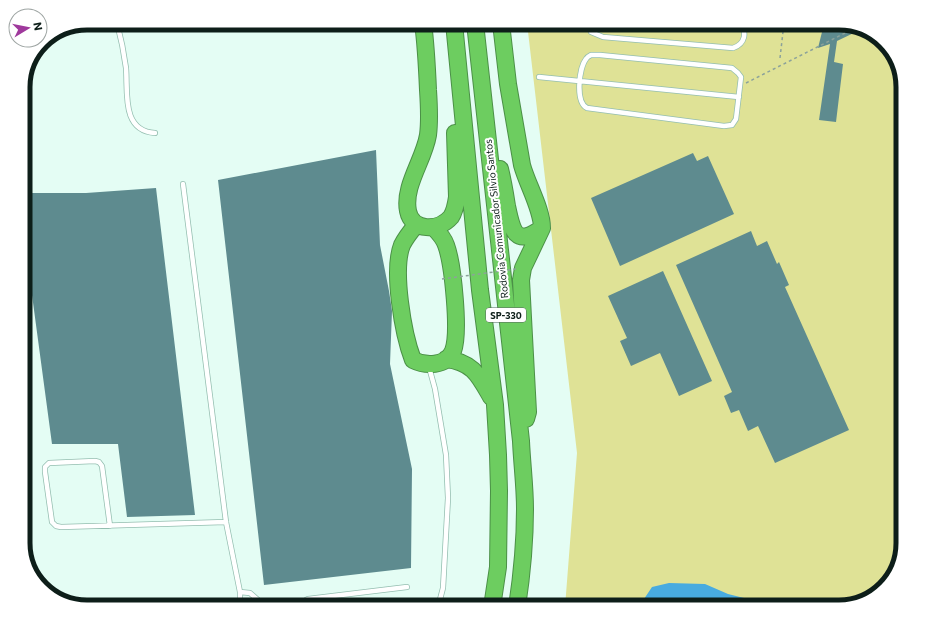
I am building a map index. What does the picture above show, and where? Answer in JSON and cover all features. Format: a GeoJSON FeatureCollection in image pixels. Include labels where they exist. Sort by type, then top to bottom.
{"type":"FeatureCollection","features":[{"type":"Feature","properties":{"kind":"highway"},"geometry":{"type":"LineString","coordinates":[[424,30],[429,110],[428,136],[410,186],[407,204],[411,220],[416,225],[425,228],[434,228],[444,223],[451,217],[456,207],[454,30]]}},
{"type":"Feature","properties":{"kind":"highway","name":"SP-330"},"geometry":{"type":"LineString","coordinates":[[454,30],[480,290],[495,404],[499,491],[498,567],[493,600]]}},
{"type":"Feature","properties":{"kind":"highway","name":"Rodovia Comunicador Silvio Santos"},"geometry":{"type":"LineString","coordinates":[[476,30],[521,441],[525,507],[525,538],[522,577],[518,600]]}},
{"type":"Feature","properties":{"kind":"highway"},"geometry":{"type":"LineString","coordinates":[[502,30],[508,84],[522,165],[541,217],[542,228],[523,268],[521,280],[528,412],[521,441]]}},
{"type":"Feature","properties":{"kind":"highway"},"geometry":{"type":"LineString","coordinates":[[484,102],[494,136],[513,229],[521,236],[526,237],[542,228]]}},
{"type":"Feature","properties":{"kind":"highway"},"geometry":{"type":"LineString","coordinates":[[416,225],[407,235],[402,246],[399,264],[402,319],[413,360],[429,365],[436,364],[446,359],[453,352],[455,341],[456,304],[449,254],[446,244],[434,228]]}},
{"type":"Feature","properties":{"kind":"highway"},"geometry":{"type":"LineString","coordinates":[[446,359],[462,362],[474,371],[495,404]]}},
{"type":"Feature","properties":{"kind":"lane"},"geometry":{"type":"LineString","coordinates":[[119,30],[126,71],[126,98],[129,111],[133,121],[140,129],[147,133],[155,133]]}},
{"type":"Feature","properties":{"kind":"lane"},"geometry":{"type":"LineString","coordinates":[[591,30],[591,32],[603,37],[733,48],[741,44],[744,37],[743,30]]}},
{"type":"Feature","properties":{"kind":"lane"},"geometry":{"type":"LineString","coordinates":[[591,55],[600,55],[732,68],[741,77],[739,97],[736,119],[732,125],[724,126],[595,110],[584,106],[578,93],[581,68],[586,58],[591,55]]}},
{"type":"Feature","properties":{"kind":"lane"},"geometry":{"type":"LineString","coordinates":[[539,77],[739,97]]}},
{"type":"Feature","properties":{"kind":"lane"},"geometry":{"type":"LineString","coordinates":[[183,184],[226,522],[240,592],[240,600]]}},
{"type":"Feature","properties":{"kind":"lane"},"geometry":{"type":"LineString","coordinates":[[429,365],[435,389],[446,455],[448,498],[443,588],[440,600]]}},
{"type":"Feature","properties":{"kind":"lane"},"geometry":{"type":"LineString","coordinates":[[110,526],[102,466],[99,462],[49,463],[45,467],[52,522],[61,528],[226,522]]}},
{"type":"Feature","properties":{"kind":"lane"},"geometry":{"type":"LineString","coordinates":[[306,600],[407,587]]}},
{"type":"Feature","properties":{"kind":"lane"},"geometry":{"type":"LineString","coordinates":[[240,592],[250,593],[258,600]]}},
{"type":"Feature","properties":{"kind":"path"},"geometry":{"type":"LineString","coordinates":[[780,58],[783,30]]}},
{"type":"Feature","properties":{"kind":"path"},"geometry":{"type":"LineString","coordinates":[[746,83],[849,31]]}},
{"type":"Feature","properties":{"kind":"path"},"geometry":{"type":"LineString","coordinates":[[442,279],[516,269]]}},
{"type":"Feature","properties":{"kind":"green space"},"geometry":{"type":"Polygon","coordinates":[[[528,30],[846,30],[864,36],[877,44],[890,62],[895,76],[896,87],[896,550],[890,568],[882,581],[864,594],[850,599],[839,600],[566,600],[577,453],[528,30]]]}},
{"type":"Feature","properties":{"kind":"water"},"geometry":{"type":"Polygon","coordinates":[[[669,583],[705,584],[728,594],[749,600],[643,600],[652,587],[669,583]]]}},
{"type":"Feature","properties":{"kind":"building"},"geometry":{"type":"Polygon","coordinates":[[[826,30],[846,30],[855,32],[837,41],[834,62],[843,64],[836,122],[819,120],[830,44],[818,48],[822,32],[826,30]]]}},
{"type":"Feature","properties":{"kind":"building"},"geometry":{"type":"Polygon","coordinates":[[[376,150],[380,245],[392,311],[390,364],[412,469],[411,568],[264,585],[218,180],[376,150]]]}},
{"type":"Feature","properties":{"kind":"building"},"geometry":{"type":"Polygon","coordinates":[[[693,153],[697,161],[708,156],[734,214],[620,266],[591,198],[693,153]]]}},
{"type":"Feature","properties":{"kind":"building"},"geometry":{"type":"Polygon","coordinates":[[[156,188],[195,515],[127,517],[118,444],[52,444],[30,280],[30,193],[86,193],[156,188]]]}},
{"type":"Feature","properties":{"kind":"building"},"geometry":{"type":"Polygon","coordinates":[[[751,231],[757,246],[767,241],[777,264],[779,262],[789,285],[785,287],[849,430],[775,463],[758,426],[748,431],[739,410],[731,413],[724,396],[732,392],[676,265],[751,231]]]}},
{"type":"Feature","properties":{"kind":"building"},"geometry":{"type":"Polygon","coordinates":[[[663,271],[712,381],[679,396],[660,353],[631,366],[620,341],[627,338],[608,296],[663,271]]]}}]}
